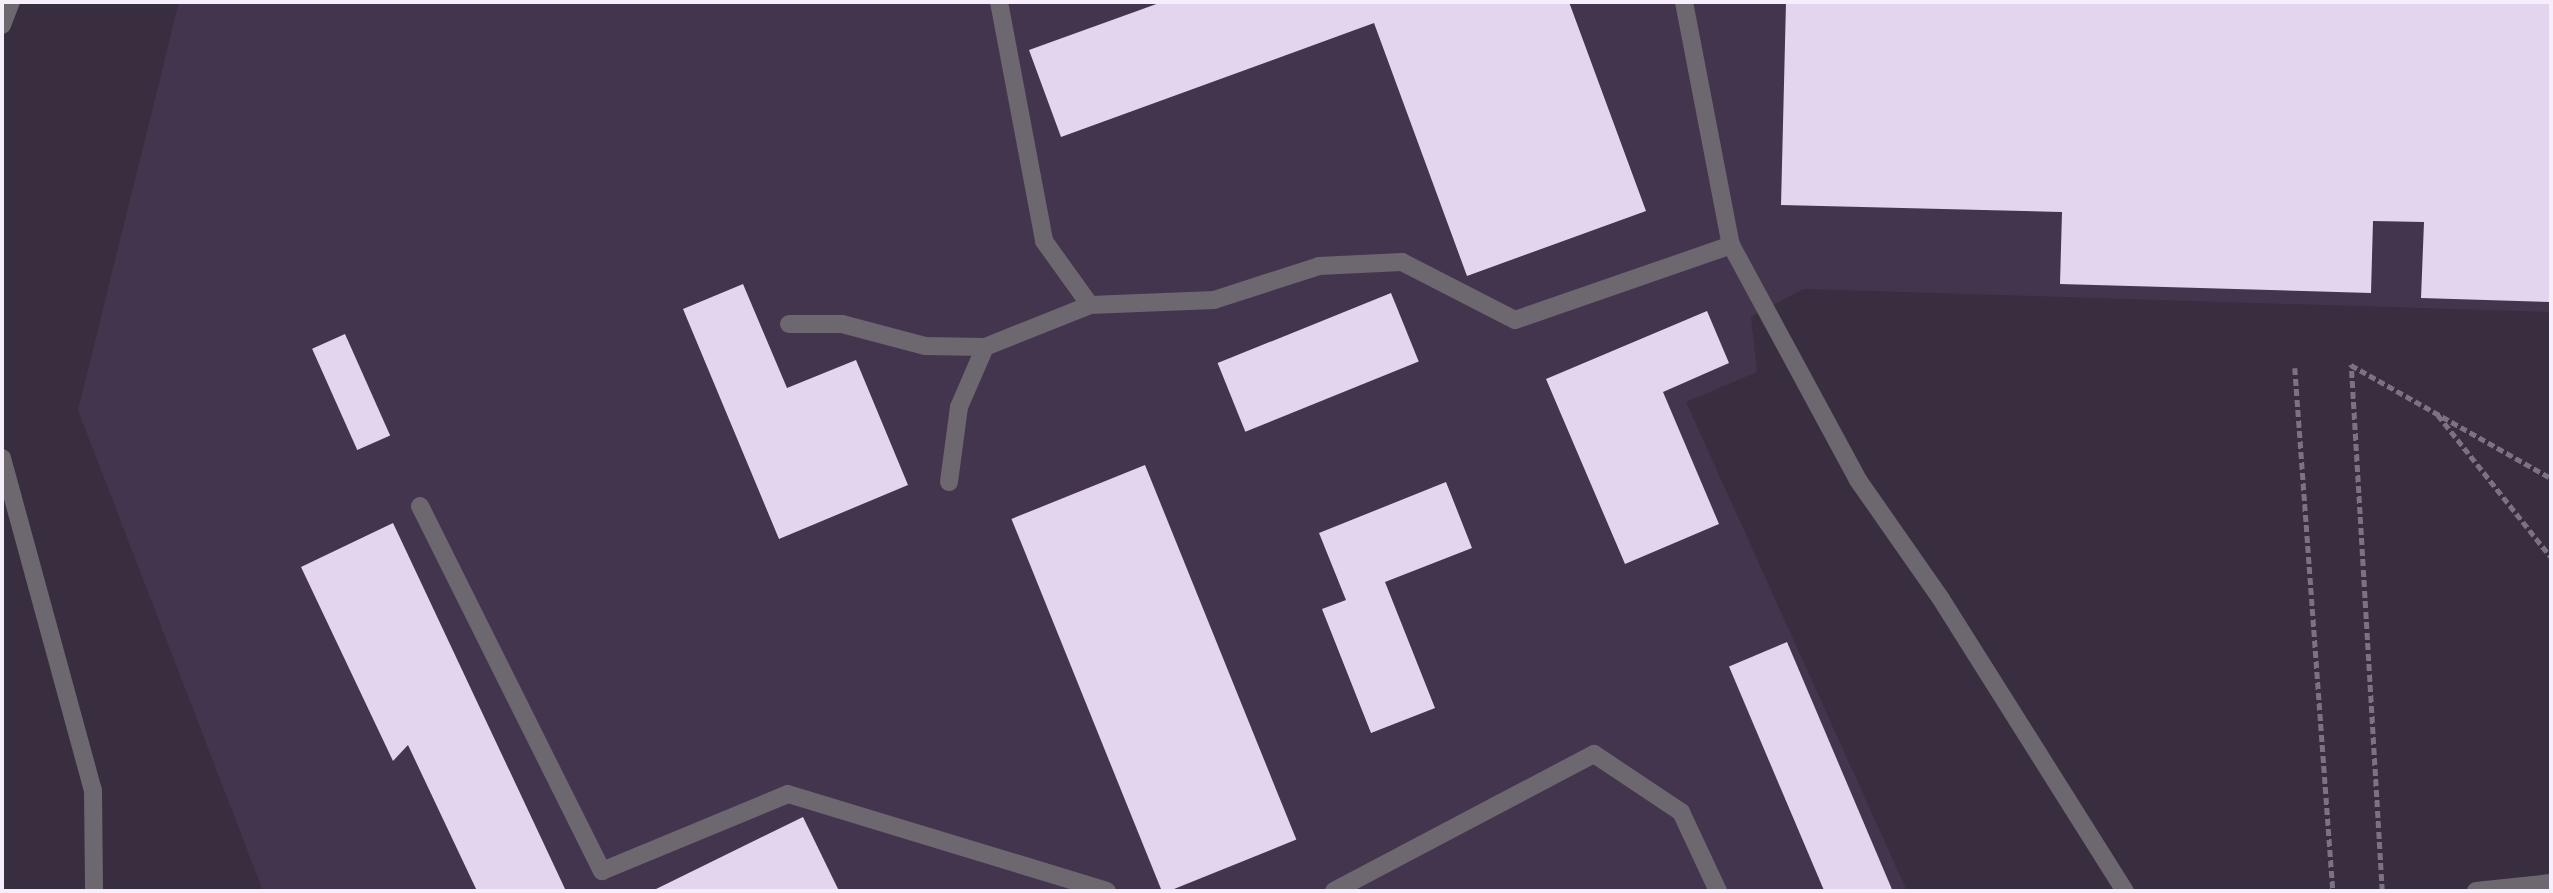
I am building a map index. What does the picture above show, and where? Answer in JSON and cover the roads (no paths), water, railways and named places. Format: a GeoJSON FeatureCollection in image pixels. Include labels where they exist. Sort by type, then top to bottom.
{"type":"FeatureCollection","features":[{"type":"Feature","properties":{"kind":"street"},"geometry":{"type":"LineString","coordinates":[[2,25],[11,2]]}},
{"type":"Feature","properties":{"kind":"street"},"geometry":{"type":"LineString","coordinates":[[999,2],[1044,241],[1090,305]]}},
{"type":"Feature","properties":{"kind":"street"},"geometry":{"type":"LineString","coordinates":[[1684,2],[1731,245],[1858,480],[1941,599],[2125,891]]}},
{"type":"Feature","properties":{"kind":"street"},"geometry":{"type":"LineString","coordinates":[[789,324],[842,324],[925,346],[985,347],[1090,305],[1214,300],[1319,266],[1402,262],[1515,320],[1731,245]]}},
{"type":"Feature","properties":{"kind":"street"},"geometry":{"type":"LineString","coordinates":[[949,482],[959,407],[985,347]]}},
{"type":"Feature","properties":{"kind":"street"},"geometry":{"type":"LineString","coordinates":[[2,458],[93,790],[94,891]]}},
{"type":"Feature","properties":{"kind":"street"},"geometry":{"type":"LineString","coordinates":[[420,506],[602,871],[788,794],[1107,891]]}},
{"type":"Feature","properties":{"kind":"street"},"geometry":{"type":"LineString","coordinates":[[1334,891],[1594,754],[1681,812],[1718,891]]}},
{"type":"Feature","properties":{"kind":"street"},"geometry":{"type":"LineString","coordinates":[[2476,891],[2551,883]]}}]}
